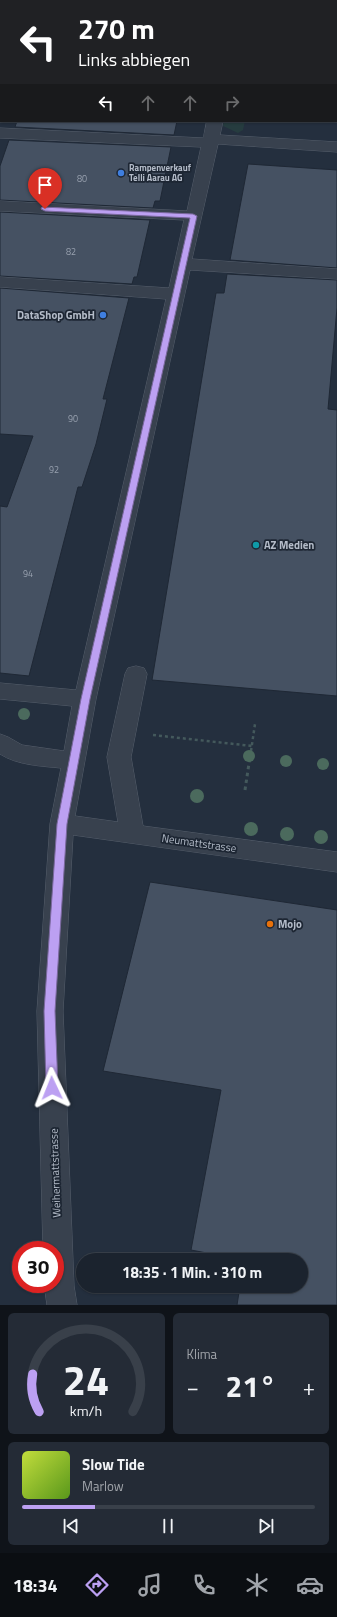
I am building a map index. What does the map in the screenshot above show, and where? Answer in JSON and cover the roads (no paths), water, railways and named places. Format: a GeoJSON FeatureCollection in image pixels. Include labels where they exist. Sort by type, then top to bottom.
{"type":"FeatureCollection","features":[{"type":"Feature","properties":{"kind":"street"},"geometry":{"type":"LineString","coordinates":[[0,133],[212,134],[337,147]]}},
{"type":"Feature","properties":{"kind":"street","name":"Weihermattstrasse"},"geometry":{"type":"LineString","coordinates":[[62,1305],[59,1286],[50,1011],[62,824],[85,699],[212,134]]}},
{"type":"Feature","properties":{"kind":"street"},"geometry":{"type":"LineString","coordinates":[[0,206],[193,216]]}},
{"type":"Feature","properties":{"kind":"street"},"geometry":{"type":"LineString","coordinates":[[183,264],[337,274]]}},
{"type":"Feature","properties":{"kind":"street"},"geometry":{"type":"LineString","coordinates":[[0,282],[176,294]]}},
{"type":"Feature","properties":{"kind":"street"},"geometry":{"type":"LineString","coordinates":[[132,833],[119,757],[136,674]]}},
{"type":"Feature","properties":{"kind":"street"},"geometry":{"type":"LineString","coordinates":[[0,692],[85,699]]}},
{"type":"Feature","properties":{"kind":"street"},"geometry":{"type":"LineString","coordinates":[[0,743],[16,753],[45,758],[74,760]]}},
{"type":"Feature","properties":{"kind":"street","name":"Neumattstrasse"},"geometry":{"type":"LineString","coordinates":[[62,824],[337,862]]}},
{"type":"Feature","properties":{"kind":"place","name":"Rampenverkauf Telli Aarau AG"},"geometry":{"type":"Point","coordinates":[121,173]}},
{"type":"Feature","properties":{"kind":"place","name":"DataShop GmbH"},"geometry":{"type":"Point","coordinates":[103,315]}},
{"type":"Feature","properties":{"kind":"place","name":"AZ Medien"},"geometry":{"type":"Point","coordinates":[256,545]}},
{"type":"Feature","properties":{"kind":"place","name":"Mojo"},"geometry":{"type":"Point","coordinates":[270,924]}}]}
